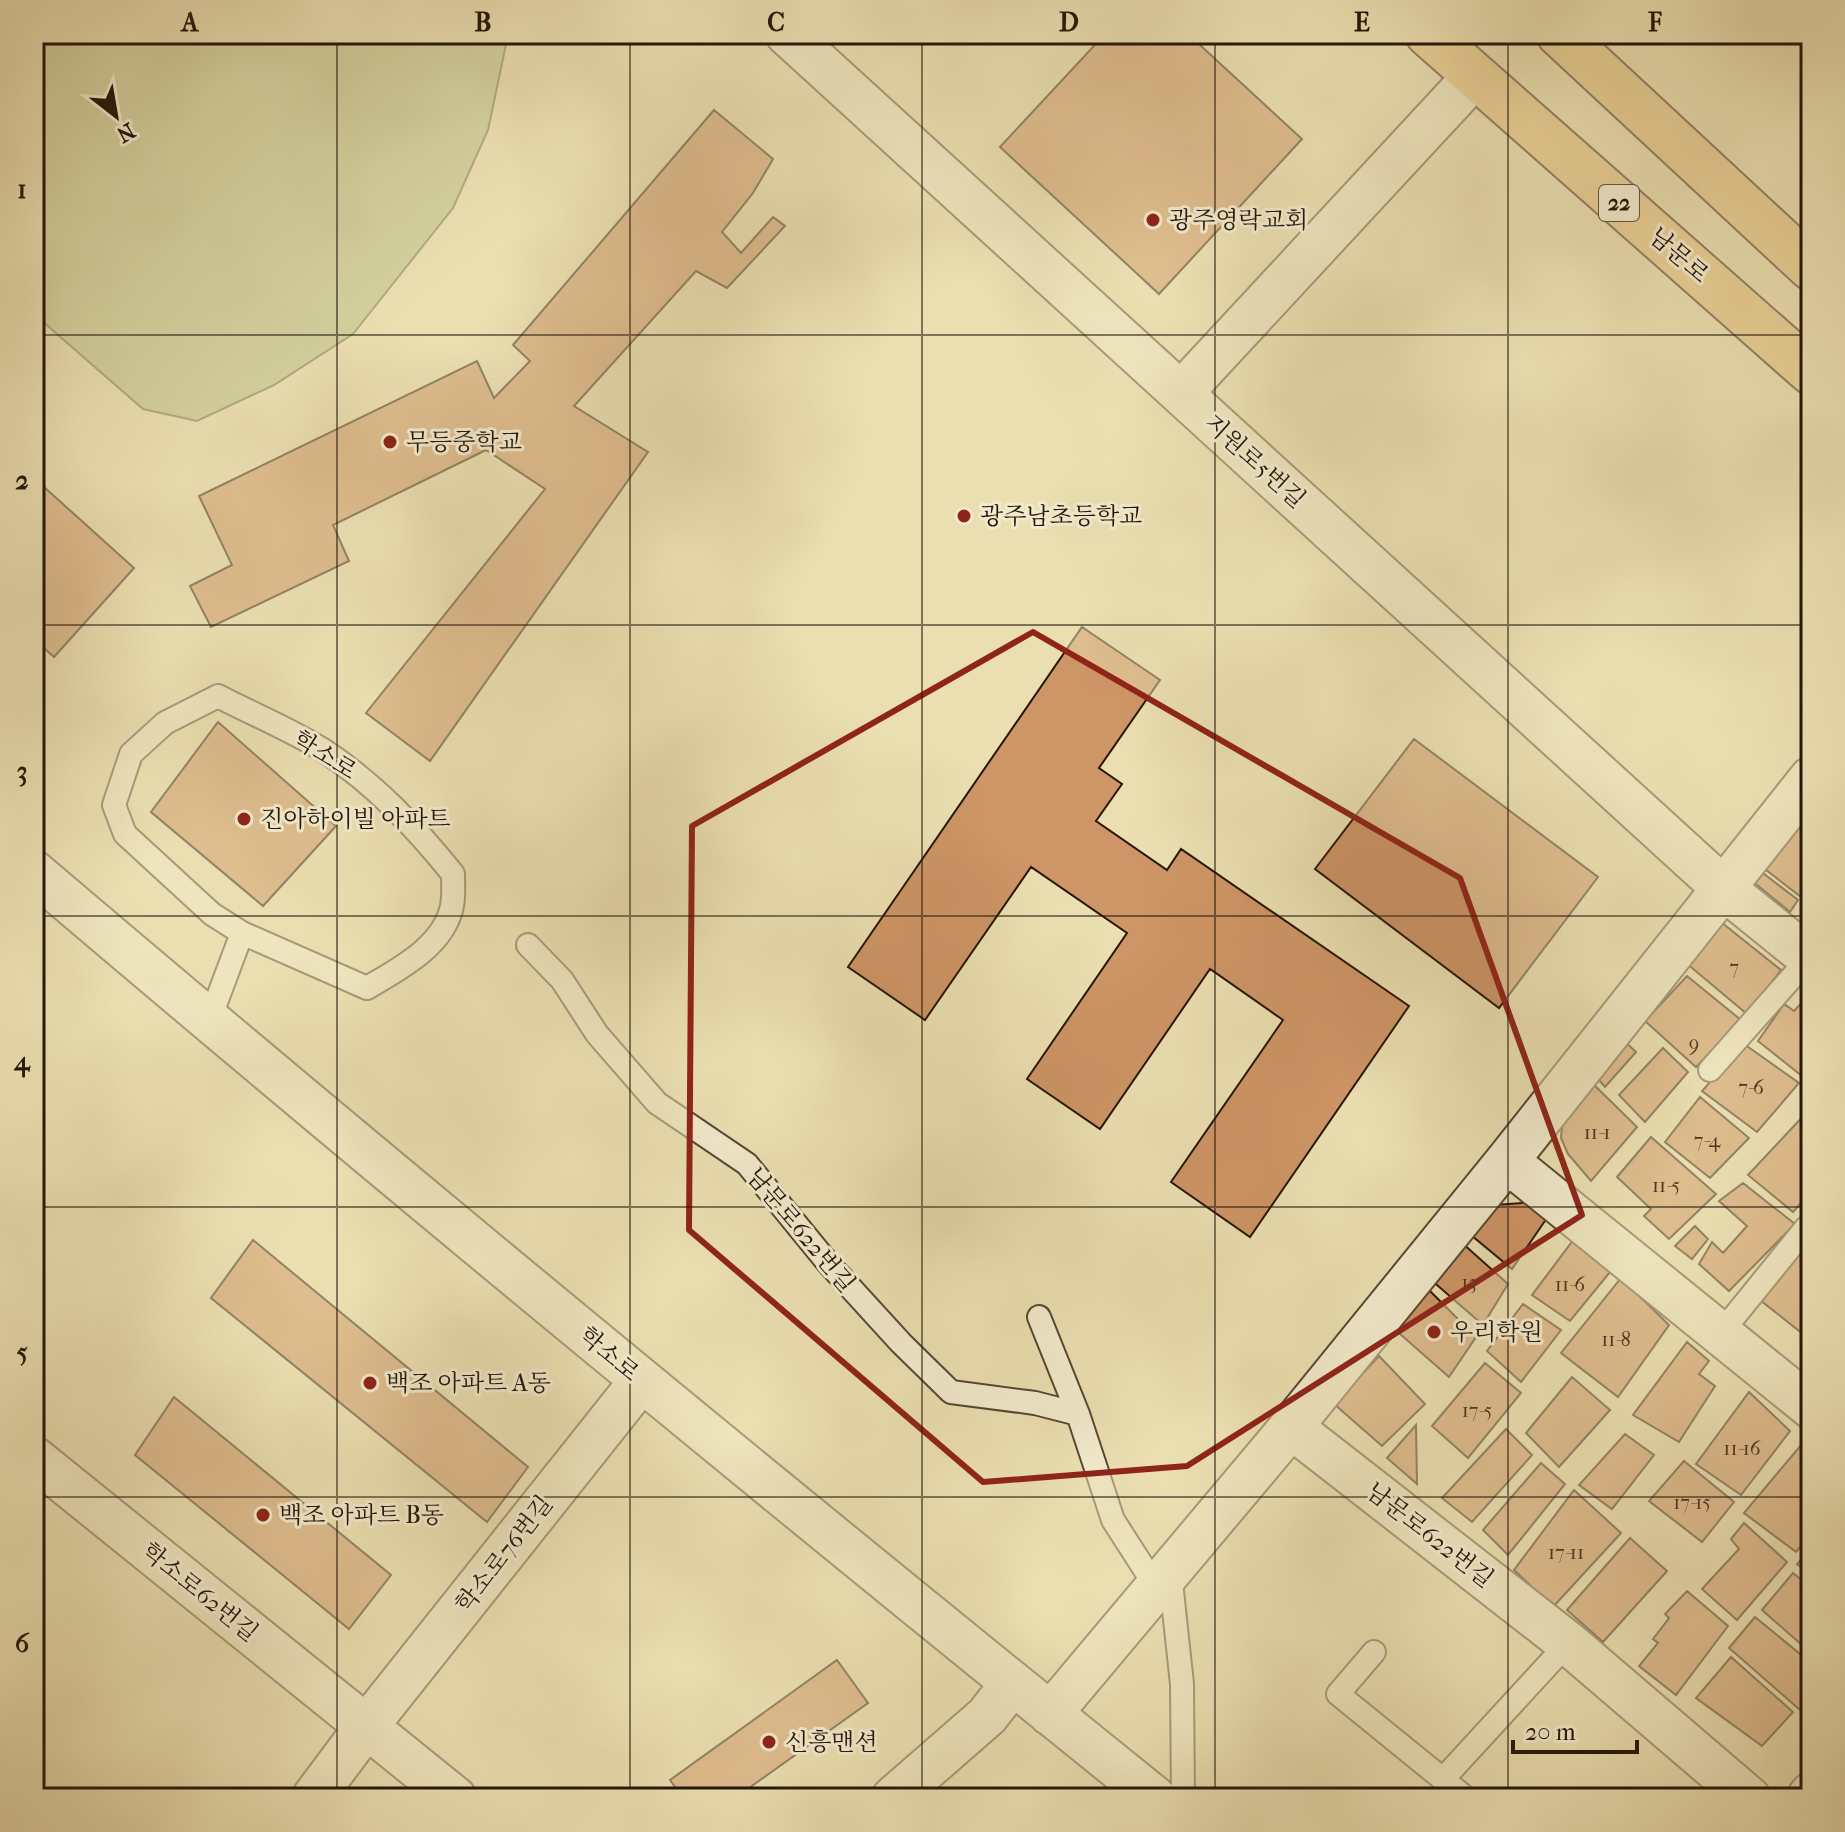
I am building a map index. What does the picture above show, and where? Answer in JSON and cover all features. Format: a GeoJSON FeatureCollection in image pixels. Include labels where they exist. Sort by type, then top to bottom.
{"type":"FeatureCollection","features":[{"type":"Feature","properties":{"kind":"main road","name":"남문로"},"geometry":{"type":"LineString","coordinates":[[1428,34],[1811,372]]}},
{"type":"Feature","properties":{"kind":"main road"},"geometry":{"type":"LineString","coordinates":[[1559,34],[1811,268]]}},
{"type":"Feature","properties":{"kind":"street","name":"지원로5번길"},"geometry":{"type":"LineString","coordinates":[[787,34],[1722,887]]}},
{"type":"Feature","properties":{"kind":"street"},"geometry":{"type":"LineString","coordinates":[[1181,393],[1474,77]]}},
{"type":"Feature","properties":{"kind":"street"},"geometry":{"type":"LineString","coordinates":[[1050,1714],[1291,1427],[1811,778]]}},
{"type":"Feature","properties":{"kind":"street","name":"학소로"},"geometry":{"type":"LineString","coordinates":[[34,872],[641,1381],[1155,1798]]}},
{"type":"Feature","properties":{"kind":"street"},"geometry":{"type":"LineString","coordinates":[[1722,887],[1810,959]]}},
{"type":"Feature","properties":{"kind":"street"},"geometry":{"type":"LineString","coordinates":[[1507,1161],[1811,1407]]}},
{"type":"Feature","properties":{"kind":"street","name":"학소로76번길"},"geometry":{"type":"LineString","coordinates":[[313,1798],[641,1381]]}},
{"type":"Feature","properties":{"kind":"street","name":"남문로622번길"},"geometry":{"type":"LineString","coordinates":[[1291,1427],[1568,1643],[1749,1798]]}},
{"type":"Feature","properties":{"kind":"street","name":"학소로62번길"},"geometry":{"type":"LineString","coordinates":[[34,1458],[366,1727]]}},
{"type":"Feature","properties":{"kind":"street"},"geometry":{"type":"LineString","coordinates":[[893,1798],[987,1716],[1012,1684]]}},
{"type":"Feature","properties":{"kind":"street"},"geometry":{"type":"LineString","coordinates":[[366,1727],[455,1798]]}},
{"type":"Feature","properties":{"kind":"lane","name":"학소로"},"geometry":{"type":"LineString","coordinates":[[218,696],[321,749],[365,780],[416,827],[453,874],[452,907],[439,937],[395,972],[367,988],[242,933],[202,905],[125,834],[114,805],[131,754],[165,723],[218,696]]}},
{"type":"Feature","properties":{"kind":"lane"},"geometry":{"type":"LineString","coordinates":[[209,1021],[242,933]]}},
{"type":"Feature","properties":{"kind":"lane","name":"남문로622번길"},"geometry":{"type":"LineString","coordinates":[[528,945],[562,980],[597,1034],[657,1103],[747,1164],[828,1263],[951,1392],[1035,1403],[1078,1414]]}},
{"type":"Feature","properties":{"kind":"lane"},"geometry":{"type":"LineString","coordinates":[[1710,1070],[1810,959]]}},
{"type":"Feature","properties":{"kind":"lane"},"geometry":{"type":"LineString","coordinates":[[1720,1334],[1806,1228]]}},
{"type":"Feature","properties":{"kind":"lane"},"geometry":{"type":"LineString","coordinates":[[1039,1317],[1078,1414],[1113,1520],[1163,1580],[1182,1684],[1183,1798]]}},
{"type":"Feature","properties":{"kind":"lane"},"geometry":{"type":"LineString","coordinates":[[1444,1778],[1568,1643]]}},
{"type":"Feature","properties":{"kind":"lane"},"geometry":{"type":"LineString","coordinates":[[1374,1652],[1338,1694],[1466,1798]]}},
{"type":"Feature","properties":{"kind":"highlighted area"},"geometry":{"type":"Polygon","coordinates":[[[1033,632],[1460,878],[1582,1215],[1187,1466],[983,1482],[689,1230],[692,826],[1033,632]]]}},
{"type":"Feature","properties":{"kind":"green space"},"geometry":{"type":"Polygon","coordinates":[[[34,34],[508,35],[488,130],[453,208],[353,334],[274,385],[197,421],[143,409],[34,314],[34,34]]]}},
{"type":"Feature","properties":{"kind":"building","name":"광주영락교회"},"geometry":{"type":"Polygon","coordinates":[[[1105,34],[1188,34],[1302,139],[1159,294],[1000,147],[1105,34]]]}},
{"type":"Feature","properties":{"kind":"building"},"geometry":{"type":"Polygon","coordinates":[[[714,110],[773,159],[753,193],[722,232],[741,253],[773,217],[785,226],[727,288],[696,271],[574,406],[648,452],[430,761],[366,713],[545,489],[486,450],[333,525],[349,561],[211,627],[190,586],[232,565],[199,496],[477,361],[494,398],[530,361],[513,345],[714,110]]]}},
{"type":"Feature","properties":{"kind":"building"},"geometry":{"type":"Polygon","coordinates":[[[34,478],[134,568],[54,657],[34,639],[34,478]]]}},
{"type":"Feature","properties":{"kind":"building"},"geometry":{"type":"Polygon","coordinates":[[[1082,627],[1160,680],[1099,768],[1122,784],[1096,821],[1167,870],[1181,849],[1409,1006],[1250,1237],[1171,1182],[1283,1020],[1210,969],[1100,1129],[1027,1079],[1127,933],[1031,867],[925,1020],[848,967],[1082,627]]]}},
{"type":"Feature","properties":{"kind":"building","name":"진아하이빌 아파트"},"geometry":{"type":"Polygon","coordinates":[[[218,722],[336,826],[263,906],[151,812],[218,722]]]}},
{"type":"Feature","properties":{"kind":"building"},"geometry":{"type":"Polygon","coordinates":[[[1414,739],[1598,877],[1499,1008],[1315,869],[1414,739]]]}},
{"type":"Feature","properties":{"kind":"building"},"geometry":{"type":"Polygon","coordinates":[[[1795,824],[1811,840],[1811,882],[1801,897],[1761,866],[1795,824]]]}},
{"type":"Feature","properties":{"kind":"building"},"geometry":{"type":"Polygon","coordinates":[[[1759,870],[1798,900],[1790,912],[1751,880],[1759,870]]]}},
{"type":"Feature","properties":{"kind":"building"},"geometry":{"type":"Polygon","coordinates":[[[1721,922],[1781,970],[1747,1014],[1686,963],[1721,922]]]}},
{"type":"Feature","properties":{"kind":"building"},"geometry":{"type":"Polygon","coordinates":[[[1687,976],[1741,1020],[1696,1067],[1645,1021],[1687,976]]]}},
{"type":"Feature","properties":{"kind":"building"},"geometry":{"type":"Polygon","coordinates":[[[1811,993],[1811,1075],[1807,1080],[1758,1041],[1784,1004],[1794,1011],[1811,993]]]}},
{"type":"Feature","properties":{"kind":"building"},"geometry":{"type":"Polygon","coordinates":[[[1618,1035],[1636,1052],[1605,1087],[1590,1070],[1618,1035]]]}},
{"type":"Feature","properties":{"kind":"building"},"geometry":{"type":"Polygon","coordinates":[[[1744,1044],[1799,1083],[1757,1132],[1702,1091],[1744,1044]]]}},
{"type":"Feature","properties":{"kind":"building"},"geometry":{"type":"Polygon","coordinates":[[[1663,1048],[1688,1072],[1645,1122],[1619,1095],[1663,1048]]]}},
{"type":"Feature","properties":{"kind":"building"},"geometry":{"type":"Polygon","coordinates":[[[1587,1078],[1637,1127],[1591,1181],[1568,1154],[1561,1138],[1563,1115],[1587,1078]]]}},
{"type":"Feature","properties":{"kind":"building"},"geometry":{"type":"Polygon","coordinates":[[[1700,1097],[1749,1138],[1710,1178],[1665,1142],[1700,1097]]]}},
{"type":"Feature","properties":{"kind":"building"},"geometry":{"type":"Polygon","coordinates":[[[1808,1111],[1811,1114],[1811,1192],[1793,1212],[1748,1175],[1808,1111]]]}},
{"type":"Feature","properties":{"kind":"building"},"geometry":{"type":"Polygon","coordinates":[[[1651,1137],[1716,1194],[1669,1239],[1644,1216],[1651,1209],[1617,1177],[1651,1137]]]}},
{"type":"Feature","properties":{"kind":"building"},"geometry":{"type":"Polygon","coordinates":[[[1743,1183],[1795,1224],[1729,1291],[1699,1264],[1712,1242],[1723,1253],[1747,1226],[1719,1201],[1743,1183]]]}},
{"type":"Feature","properties":{"kind":"building"},"geometry":{"type":"Polygon","coordinates":[[[1535,1202],[1549,1215],[1512,1269],[1471,1235],[1495,1205],[1535,1202]]]}},
{"type":"Feature","properties":{"kind":"building"},"geometry":{"type":"Polygon","coordinates":[[[1695,1226],[1708,1239],[1692,1259],[1675,1246],[1695,1226]]]}},
{"type":"Feature","properties":{"kind":"building"},"geometry":{"type":"Polygon","coordinates":[[[1811,1238],[1811,1324],[1803,1334],[1760,1300],[1811,1238]]]}},
{"type":"Feature","properties":{"kind":"building"},"geometry":{"type":"Polygon","coordinates":[[[1574,1239],[1610,1272],[1570,1321],[1532,1295],[1574,1239]]]}},
{"type":"Feature","properties":{"kind":"building","name":"백조 아파트 A동"},"geometry":{"type":"Polygon","coordinates":[[[253,1240],[528,1467],[487,1522],[211,1298],[253,1240]]]}},
{"type":"Feature","properties":{"kind":"building"},"geometry":{"type":"Polygon","coordinates":[[[1461,1242],[1508,1284],[1483,1325],[1430,1279],[1461,1242]]]}},
{"type":"Feature","properties":{"kind":"building"},"geometry":{"type":"Polygon","coordinates":[[[1621,1278],[1669,1325],[1618,1397],[1561,1353],[1621,1278]]]}},
{"type":"Feature","properties":{"kind":"building","name":"우리학원"},"geometry":{"type":"Polygon","coordinates":[[[1427,1288],[1476,1337],[1449,1377],[1392,1327],[1427,1288]]]}},
{"type":"Feature","properties":{"kind":"building"},"geometry":{"type":"Polygon","coordinates":[[[1523,1304],[1561,1330],[1521,1382],[1487,1351],[1523,1304]]]}},
{"type":"Feature","properties":{"kind":"building"},"geometry":{"type":"Polygon","coordinates":[[[1687,1342],[1709,1361],[1699,1374],[1715,1386],[1679,1442],[1633,1415],[1687,1342]]]}},
{"type":"Feature","properties":{"kind":"building"},"geometry":{"type":"Polygon","coordinates":[[[1379,1356],[1425,1404],[1382,1446],[1334,1404],[1379,1356]]]}},
{"type":"Feature","properties":{"kind":"building"},"geometry":{"type":"Polygon","coordinates":[[[1485,1363],[1521,1393],[1468,1458],[1432,1426],[1485,1363]]]}},
{"type":"Feature","properties":{"kind":"building"},"geometry":{"type":"Polygon","coordinates":[[[1572,1377],[1610,1410],[1559,1467],[1526,1433],[1572,1377]]]}},
{"type":"Feature","properties":{"kind":"building"},"geometry":{"type":"Polygon","coordinates":[[[1749,1392],[1790,1431],[1741,1495],[1696,1464],[1749,1392]]]}},
{"type":"Feature","properties":{"kind":"building","name":"백조 아파트 B동"},"geometry":{"type":"Polygon","coordinates":[[[174,1397],[391,1575],[349,1629],[135,1455],[174,1397]]]}},
{"type":"Feature","properties":{"kind":"building"},"geometry":{"type":"Polygon","coordinates":[[[1416,1425],[1417,1484],[1387,1458],[1416,1425]]]}},
{"type":"Feature","properties":{"kind":"building"},"geometry":{"type":"Polygon","coordinates":[[[1506,1429],[1532,1455],[1472,1522],[1442,1498],[1506,1429]]]}},
{"type":"Feature","properties":{"kind":"building"},"geometry":{"type":"Polygon","coordinates":[[[1625,1434],[1654,1455],[1612,1509],[1579,1485],[1625,1434]]]}},
{"type":"Feature","properties":{"kind":"building"},"geometry":{"type":"Polygon","coordinates":[[[1802,1444],[1811,1452],[1811,1535],[1796,1552],[1744,1513],[1802,1444]]]}},
{"type":"Feature","properties":{"kind":"building"},"geometry":{"type":"Polygon","coordinates":[[[1684,1461],[1734,1502],[1702,1542],[1649,1501],[1684,1461]]]}},
{"type":"Feature","properties":{"kind":"building"},"geometry":{"type":"Polygon","coordinates":[[[1541,1463],[1565,1484],[1508,1555],[1483,1530],[1541,1463]]]}},
{"type":"Feature","properties":{"kind":"building"},"geometry":{"type":"Polygon","coordinates":[[[1574,1490],[1621,1533],[1553,1607],[1514,1570],[1574,1490]]]}},
{"type":"Feature","properties":{"kind":"building"},"geometry":{"type":"Polygon","coordinates":[[[1744,1523],[1787,1562],[1737,1620],[1702,1589],[1739,1549],[1731,1539],[1744,1523]]]}},
{"type":"Feature","properties":{"kind":"building"},"geometry":{"type":"Polygon","coordinates":[[[1630,1538],[1667,1571],[1603,1642],[1567,1610],[1630,1538]]]}},
{"type":"Feature","properties":{"kind":"building"},"geometry":{"type":"Polygon","coordinates":[[[1811,1548],[1811,1575],[1797,1564],[1811,1548]]]}},
{"type":"Feature","properties":{"kind":"building"},"geometry":{"type":"Polygon","coordinates":[[[1793,1573],[1811,1588],[1811,1653],[1762,1610],[1793,1573]]]}},
{"type":"Feature","properties":{"kind":"building"},"geometry":{"type":"Polygon","coordinates":[[[1687,1591],[1728,1626],[1676,1695],[1639,1666],[1658,1643],[1653,1639],[1669,1618],[1665,1614],[1687,1591]]]}},
{"type":"Feature","properties":{"kind":"building"},"geometry":{"type":"Polygon","coordinates":[[[1755,1617],[1811,1663],[1811,1711],[1807,1716],[1729,1648],[1755,1617]]]}},
{"type":"Feature","properties":{"kind":"building"},"geometry":{"type":"Polygon","coordinates":[[[1731,1657],[1793,1712],[1762,1746],[1696,1698],[1731,1657]]]}},
{"type":"Feature","properties":{"kind":"building","name":"신흥맨션"},"geometry":{"type":"Polygon","coordinates":[[[837,1660],[868,1703],[735,1798],[683,1798],[670,1780],[837,1660]]]}},
{"type":"Feature","properties":{"kind":"place","name":"광주영락교회"},"geometry":{"type":"Point","coordinates":[1153,220]}},
{"type":"Feature","properties":{"kind":"place","name":"무등중학교"},"geometry":{"type":"Point","coordinates":[390,442]}},
{"type":"Feature","properties":{"kind":"place","name":"광주남초등학교"},"geometry":{"type":"Point","coordinates":[964,516]}},
{"type":"Feature","properties":{"kind":"place","name":"진아하이빌 아파트"},"geometry":{"type":"Point","coordinates":[244,819]}},
{"type":"Feature","properties":{"kind":"place","name":"우리학원"},"geometry":{"type":"Point","coordinates":[1434,1332]}},
{"type":"Feature","properties":{"kind":"place","name":"백조 아파트 A동"},"geometry":{"type":"Point","coordinates":[370,1383]}},
{"type":"Feature","properties":{"kind":"place","name":"백조 아파트 B동"},"geometry":{"type":"Point","coordinates":[263,1515]}},
{"type":"Feature","properties":{"kind":"place","name":"신흥맨션"},"geometry":{"type":"Point","coordinates":[769,1742]}}]}
